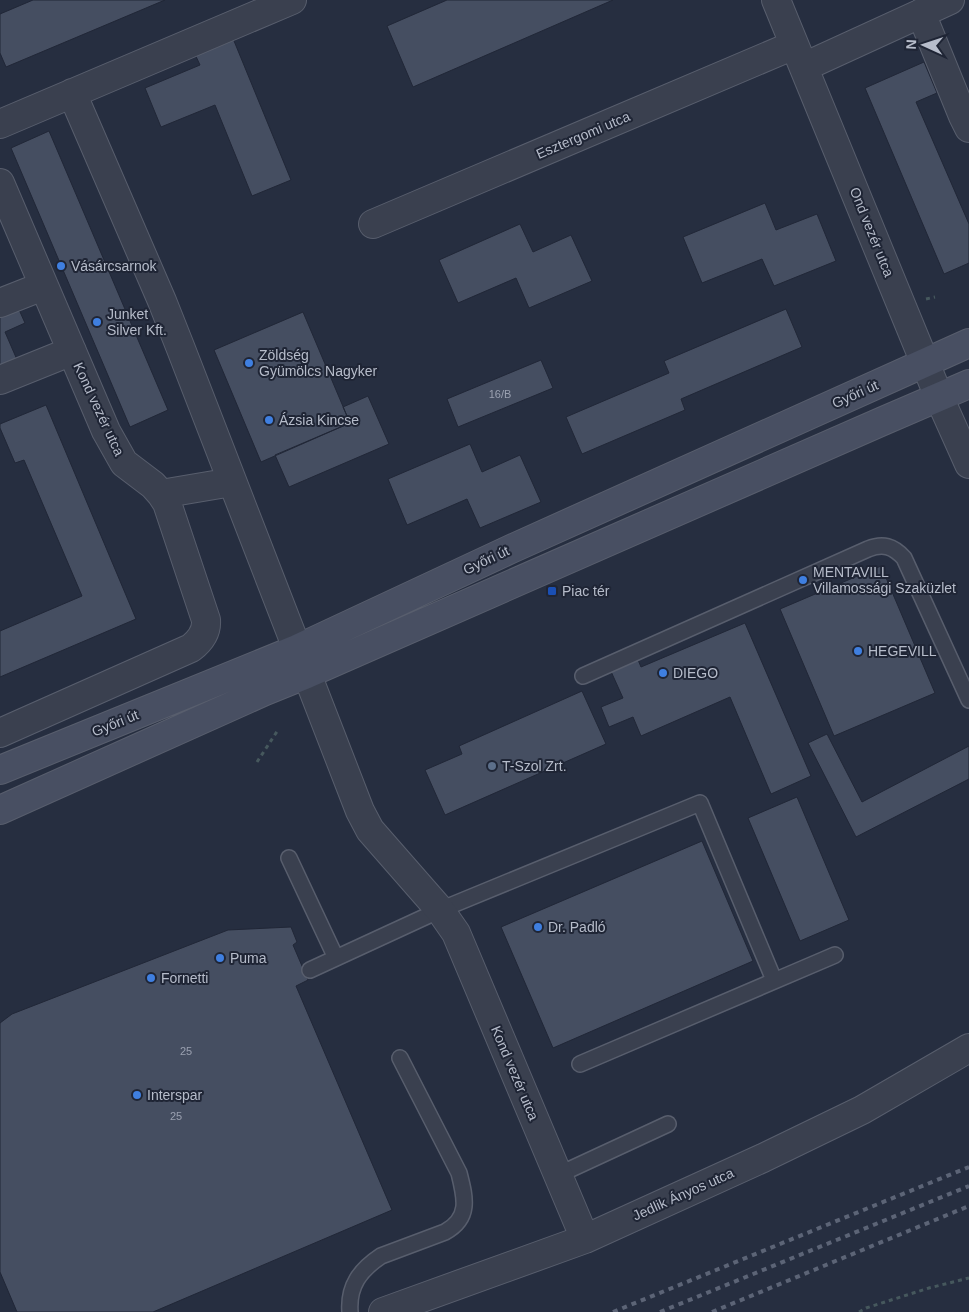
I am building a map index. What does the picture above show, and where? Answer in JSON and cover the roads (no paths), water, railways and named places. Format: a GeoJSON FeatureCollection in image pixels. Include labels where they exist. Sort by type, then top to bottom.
{"type":"FeatureCollection","features":[{"type":"Feature","properties":{"kind":"main road","name":"Győri út"},"geometry":{"type":"LineString","coordinates":[[0,770],[297,648],[511,549],[969,343]]}},
{"type":"Feature","properties":{"kind":"main road"},"geometry":{"type":"LineString","coordinates":[[0,810],[598,545],[969,384]]}},
{"type":"Feature","properties":{"kind":"street"},"geometry":{"type":"LineString","coordinates":[[0,124],[292,0]]}},
{"type":"Feature","properties":{"kind":"street","name":"Ond vezér utca"},"geometry":{"type":"LineString","coordinates":[[776,0],[939,397],[969,464]]}},
{"type":"Feature","properties":{"kind":"street","name":"Esztergomi utca"},"geometry":{"type":"LineString","coordinates":[[373,224],[799,56],[921,13],[950,0]]}},
{"type":"Feature","properties":{"kind":"street"},"geometry":{"type":"LineString","coordinates":[[921,13],[969,128]]}},
{"type":"Feature","properties":{"kind":"street","name":"Kond vezér utca"},"geometry":{"type":"LineString","coordinates":[[72,93],[162,301],[360,811],[370,830],[440,910],[456,933],[585,1238]]}},
{"type":"Feature","properties":{"kind":"street","name":"Kond vezér utca"},"geometry":{"type":"LineString","coordinates":[[0,183],[106,430],[124,463],[149,481],[167,503],[206,620],[206,628],[202,638],[191,648],[0,733]]}},
{"type":"Feature","properties":{"kind":"street"},"geometry":{"type":"LineString","coordinates":[[0,303],[43,286]]}},
{"type":"Feature","properties":{"kind":"street"},"geometry":{"type":"LineString","coordinates":[[0,380],[72,351]]}},
{"type":"Feature","properties":{"kind":"street"},"geometry":{"type":"LineString","coordinates":[[161,494],[232,482]]}},
{"type":"Feature","properties":{"kind":"street","name":"Jedlik Ányos utca"},"geometry":{"type":"LineString","coordinates":[[383,1312],[585,1238],[763,1158],[862,1110],[969,1048]]}},
{"type":"Feature","properties":{"kind":"lane"},"geometry":{"type":"LineString","coordinates":[[583,676],[868,549],[883,546],[892,548],[904,558],[969,700]]}},
{"type":"Feature","properties":{"kind":"lane"},"geometry":{"type":"LineString","coordinates":[[310,970],[440,910],[700,803],[774,980]]}},
{"type":"Feature","properties":{"kind":"lane"},"geometry":{"type":"LineString","coordinates":[[289,858],[336,958]]}},
{"type":"Feature","properties":{"kind":"lane"},"geometry":{"type":"LineString","coordinates":[[580,1064],[835,955]]}},
{"type":"Feature","properties":{"kind":"lane"},"geometry":{"type":"LineString","coordinates":[[350,1312],[350,1296],[361,1272],[381,1256],[445,1232],[459,1222],[463,1214],[465,1203],[464,1190],[459,1173],[400,1058]]}},
{"type":"Feature","properties":{"kind":"lane"},"geometry":{"type":"LineString","coordinates":[[558,1175],[668,1124]]}},
{"type":"Feature","properties":{"kind":"railway"},"geometry":{"type":"LineString","coordinates":[[613,1312],[969,1167]]}},
{"type":"Feature","properties":{"kind":"railway"},"geometry":{"type":"LineString","coordinates":[[660,1312],[969,1186]]}},
{"type":"Feature","properties":{"kind":"railway"},"geometry":{"type":"LineString","coordinates":[[712,1312],[969,1206]]}},
{"type":"Feature","properties":{"kind":"place","name":"Vásárcsarnok"},"geometry":{"type":"Point","coordinates":[61,266]}},
{"type":"Feature","properties":{"kind":"place","name":"Junket Silver Kft."},"geometry":{"type":"Point","coordinates":[97,322]}},
{"type":"Feature","properties":{"kind":"place","name":"Zöldség Gyümölcs Nagyker"},"geometry":{"type":"Point","coordinates":[249,363]}},
{"type":"Feature","properties":{"kind":"place","name":"Ázsia Kincse"},"geometry":{"type":"Point","coordinates":[269,420]}},
{"type":"Feature","properties":{"kind":"place","name":"MENTAVILL Villamossági Szaküzlet"},"geometry":{"type":"Point","coordinates":[803,580]}},
{"type":"Feature","properties":{"kind":"place","name":"Piac tér"},"geometry":{"type":"Point","coordinates":[552,591]}},
{"type":"Feature","properties":{"kind":"place","name":"HEGEVILL"},"geometry":{"type":"Point","coordinates":[858,651]}},
{"type":"Feature","properties":{"kind":"place","name":"DIEGO"},"geometry":{"type":"Point","coordinates":[663,673]}},
{"type":"Feature","properties":{"kind":"place","name":"T-Szol Zrt."},"geometry":{"type":"Point","coordinates":[492,766]}},
{"type":"Feature","properties":{"kind":"place","name":"Dr. Padló"},"geometry":{"type":"Point","coordinates":[538,927]}},
{"type":"Feature","properties":{"kind":"place","name":"Puma"},"geometry":{"type":"Point","coordinates":[220,958]}},
{"type":"Feature","properties":{"kind":"place","name":"Fornetti"},"geometry":{"type":"Point","coordinates":[151,978]}},
{"type":"Feature","properties":{"kind":"place","name":"Interspar"},"geometry":{"type":"Point","coordinates":[137,1095]}}]}
